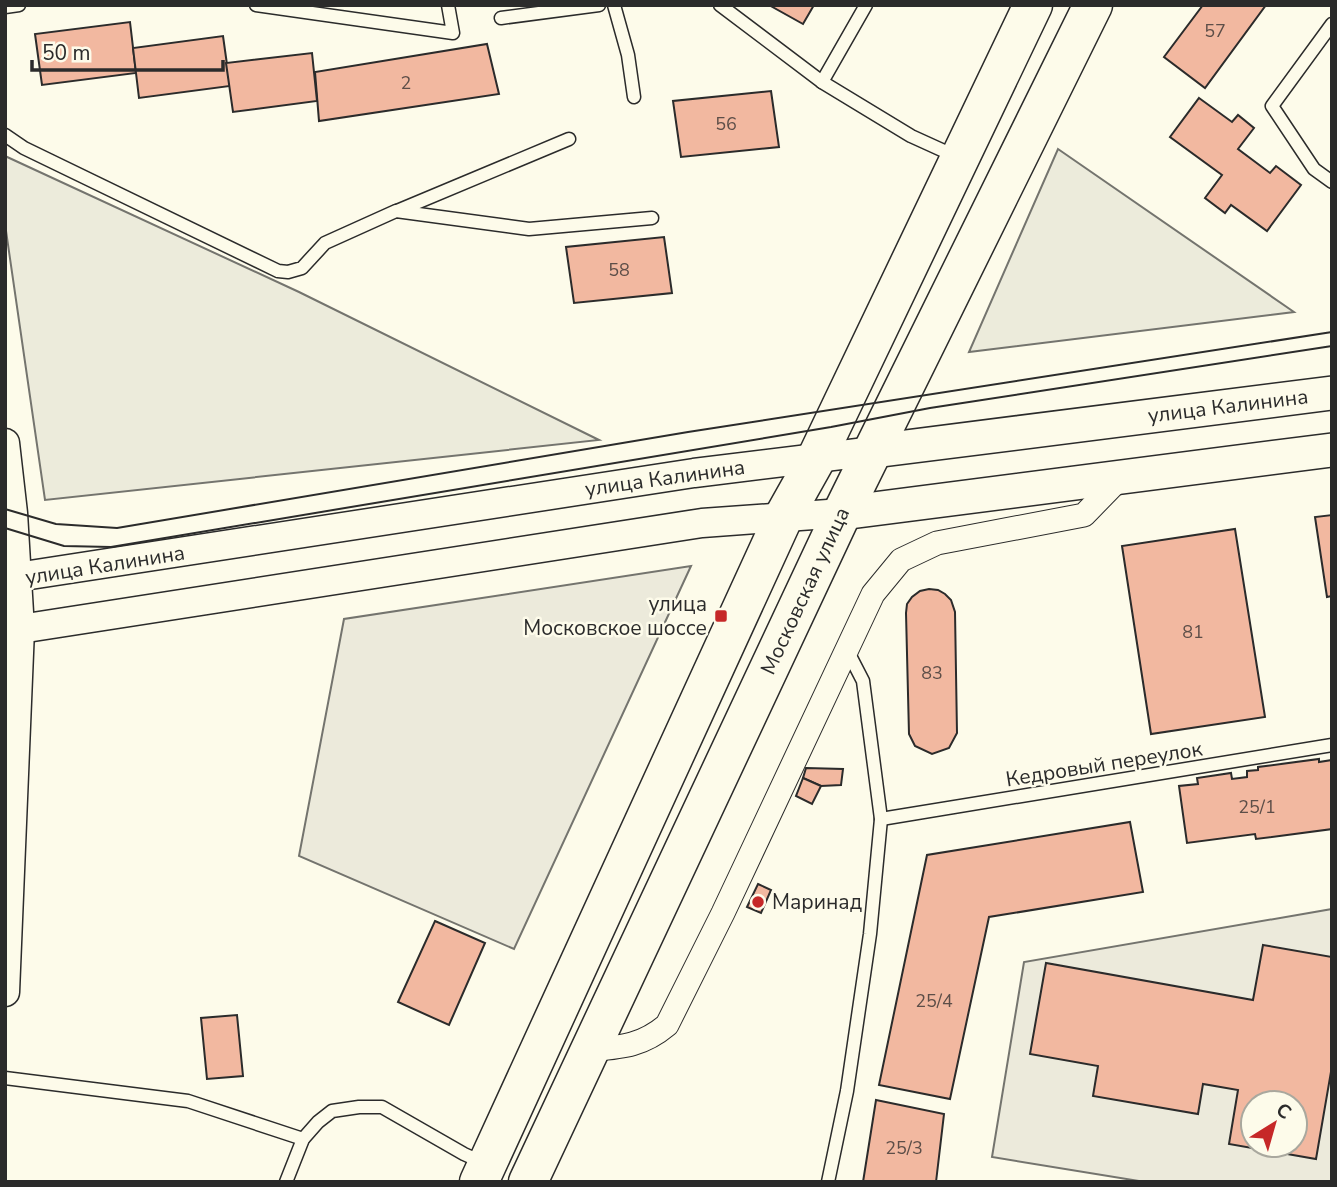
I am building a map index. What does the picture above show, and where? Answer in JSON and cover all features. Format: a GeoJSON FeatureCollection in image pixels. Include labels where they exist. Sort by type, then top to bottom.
{"type":"FeatureCollection","features":[{"type":"Feature","properties":{"kind":"highway"},"geometry":{"type":"LineString","coordinates":[[483,1173],[784,516],[816,459],[1033,5]]}},
{"type":"Feature","properties":{"kind":"highway","name":"Московская улица"},"geometry":{"type":"LineString","coordinates":[[528,1182],[842,513],[1093,5]]}},
{"type":"Feature","properties":{"kind":"main road","name":"улица Калинина"},"geometry":{"type":"LineString","coordinates":[[874,451],[1332,393]]}},
{"type":"Feature","properties":{"kind":"main road"},"geometry":{"type":"LineString","coordinates":[[842,513],[1332,450]]}},
{"type":"Feature","properties":{"kind":"street"},"geometry":{"type":"LineString","coordinates":[[5,443],[13,628],[5,992]]}},
{"type":"Feature","properties":{"kind":"street","name":"улица Калинина"},"geometry":{"type":"LineString","coordinates":[[11,583],[694,472],[874,451]]}},
{"type":"Feature","properties":{"kind":"street"},"geometry":{"type":"LineString","coordinates":[[590,1050],[626,1047],[652,1038],[667,1025],[723,913],[873,594],[901,560],[937,543],[1084,514],[1120,478]]}},
{"type":"Feature","properties":{"kind":"street"},"geometry":{"type":"LineString","coordinates":[[979,534],[997,494]]}},
{"type":"Feature","properties":{"kind":"street"},"geometry":{"type":"LineString","coordinates":[[13,628],[702,523],[842,513]]}},
{"type":"Feature","properties":{"kind":"lane"},"geometry":{"type":"LineString","coordinates":[[5,7],[19,5]]}},
{"type":"Feature","properties":{"kind":"lane"},"geometry":{"type":"LineString","coordinates":[[256,5],[453,33],[448,5]]}},
{"type":"Feature","properties":{"kind":"lane"},"geometry":{"type":"LineString","coordinates":[[501,18],[599,5]]}},
{"type":"Feature","properties":{"kind":"lane"},"geometry":{"type":"LineString","coordinates":[[614,5],[628,55],[634,97]]}},
{"type":"Feature","properties":{"kind":"lane"},"geometry":{"type":"LineString","coordinates":[[720,5],[822,82],[911,136],[958,158]]}},
{"type":"Feature","properties":{"kind":"lane"},"geometry":{"type":"LineString","coordinates":[[822,82],[866,5]]}},
{"type":"Feature","properties":{"kind":"lane"},"geometry":{"type":"LineString","coordinates":[[1332,24],[1272,106],[1314,169],[1332,182]]}},
{"type":"Feature","properties":{"kind":"lane"},"geometry":{"type":"LineString","coordinates":[[5,135],[24,148],[278,271],[288,272],[303,268],[325,243],[569,139]]}},
{"type":"Feature","properties":{"kind":"lane"},"geometry":{"type":"LineString","coordinates":[[396,211],[529,229],[652,218]]}},
{"type":"Feature","properties":{"kind":"lane"},"geometry":{"type":"LineString","coordinates":[[828,1182],[847,1091],[870,933],[881,819],[863,681],[847,650]]}},
{"type":"Feature","properties":{"kind":"lane","name":"Кедровый переулок"},"geometry":{"type":"LineString","coordinates":[[881,819],[1332,745]]}},
{"type":"Feature","properties":{"kind":"lane"},"geometry":{"type":"LineString","coordinates":[[5,1078],[188,1101],[303,1139]]}},
{"type":"Feature","properties":{"kind":"lane"},"geometry":{"type":"LineString","coordinates":[[286,1182],[303,1139],[318,1122],[332,1111],[359,1107],[382,1107],[464,1154],[483,1173]]}},
{"type":"Feature","properties":{"kind":"shaded area"},"geometry":{"type":"Polygon","coordinates":[[[1058,149],[1294,312],[969,352],[1058,149]]]}},
{"type":"Feature","properties":{"kind":"shaded area"},"geometry":{"type":"Polygon","coordinates":[[[5,156],[299,292],[599,440],[45,500],[5,224],[5,156]]]}},
{"type":"Feature","properties":{"kind":"shaded area"},"geometry":{"type":"Polygon","coordinates":[[[691,566],[514,949],[299,856],[344,619],[691,566]]]}},
{"type":"Feature","properties":{"kind":"shaded area"},"geometry":{"type":"Polygon","coordinates":[[[1332,909],[1332,1182],[1145,1182],[992,1157],[1024,962],[1332,909]]]}},
{"type":"Feature","properties":{"kind":"building"},"geometry":{"type":"Polygon","coordinates":[[[769,5],[814,5],[803,24],[769,5]]]}},
{"type":"Feature","properties":{"kind":"building"},"geometry":{"type":"Polygon","coordinates":[[[1203,5],[1266,5],[1205,88],[1164,57],[1203,5]]]}},
{"type":"Feature","properties":{"kind":"building"},"geometry":{"type":"Polygon","coordinates":[[[130,22],[136,73],[42,85],[35,34],[130,22]]]}},
{"type":"Feature","properties":{"kind":"building"},"geometry":{"type":"Polygon","coordinates":[[[223,36],[230,86],[139,98],[133,48],[223,36]]]}},
{"type":"Feature","properties":{"kind":"building"},"geometry":{"type":"Polygon","coordinates":[[[487,44],[499,94],[319,121],[315,72],[487,44]]]}},
{"type":"Feature","properties":{"kind":"building"},"geometry":{"type":"Polygon","coordinates":[[[312,53],[317,101],[233,112],[226,63],[312,53]]]}},
{"type":"Feature","properties":{"kind":"building"},"geometry":{"type":"Polygon","coordinates":[[[771,91],[779,147],[681,157],[673,101],[771,91]]]}},
{"type":"Feature","properties":{"kind":"building"},"geometry":{"type":"Polygon","coordinates":[[[1199,98],[1232,122],[1238,115],[1254,128],[1238,149],[1270,173],[1276,166],[1301,185],[1267,231],[1231,205],[1225,213],[1205,198],[1222,175],[1170,137],[1199,98]]]}},
{"type":"Feature","properties":{"kind":"building"},"geometry":{"type":"Polygon","coordinates":[[[664,237],[672,293],[574,303],[566,247],[664,237]]]}},
{"type":"Feature","properties":{"kind":"building"},"geometry":{"type":"Polygon","coordinates":[[[1332,515],[1332,596],[1327,597],[1315,517],[1332,515]]]}},
{"type":"Feature","properties":{"kind":"building"},"geometry":{"type":"Polygon","coordinates":[[[1235,529],[1265,717],[1151,734],[1122,546],[1235,529]]]}},
{"type":"Feature","properties":{"kind":"building"},"geometry":{"type":"Polygon","coordinates":[[[929,589],[945,594],[951,600],[955,612],[957,733],[949,748],[932,754],[915,746],[909,734],[906,613],[907,604],[912,597],[929,589]]]}},
{"type":"Feature","properties":{"kind":"building"},"geometry":{"type":"Polygon","coordinates":[[[1319,759],[1319,762],[1332,760],[1332,829],[1256,839],[1255,834],[1187,843],[1179,786],[1198,784],[1197,778],[1231,773],[1232,779],[1247,777],[1247,771],[1258,770],[1258,767],[1319,759]]]}},
{"type":"Feature","properties":{"kind":"building"},"geometry":{"type":"Polygon","coordinates":[[[806,768],[843,769],[841,785],[821,786],[803,778],[806,768]]]}},
{"type":"Feature","properties":{"kind":"building"},"geometry":{"type":"Polygon","coordinates":[[[803,778],[821,786],[812,804],[796,796],[803,778]]]}},
{"type":"Feature","properties":{"kind":"building"},"geometry":{"type":"Polygon","coordinates":[[[1130,822],[1143,892],[989,917],[950,1099],[879,1085],[927,855],[1130,822]]]}},
{"type":"Feature","properties":{"kind":"building"},"geometry":{"type":"Polygon","coordinates":[[[758,884],[771,890],[761,913],[747,907],[758,884]]]}},
{"type":"Feature","properties":{"kind":"building"},"geometry":{"type":"Polygon","coordinates":[[[435,921],[485,943],[449,1025],[398,1002],[435,921]]]}},
{"type":"Feature","properties":{"kind":"building"},"geometry":{"type":"Polygon","coordinates":[[[1263,945],[1332,957],[1332,1066],[1316,1159],[1309,1158],[1309,1089],[1239,1089],[1239,1146],[1229,1144],[1238,1090],[1203,1084],[1198,1114],[1093,1096],[1098,1066],[1030,1054],[1046,963],[1253,1000],[1263,945]]]}},
{"type":"Feature","properties":{"kind":"building"},"geometry":{"type":"Polygon","coordinates":[[[237,1015],[243,1076],[207,1079],[201,1018],[237,1015]]]}},
{"type":"Feature","properties":{"kind":"building"},"geometry":{"type":"Polygon","coordinates":[[[876,1100],[944,1114],[936,1182],[863,1182],[876,1100]]]}},
{"type":"Feature","properties":{"kind":"tram line"},"geometry":{"type":"LineString","coordinates":[[5,509],[56,524],[117,528],[688,432],[1332,332]]}},
{"type":"Feature","properties":{"kind":"tram line"},"geometry":{"type":"LineString","coordinates":[[5,528],[64,546],[111,547],[831,427],[930,408],[1332,346]]}},
{"type":"Feature","properties":{"kind":"place","name":"улица Московское шоссе"},"geometry":{"type":"Point","coordinates":[721,616]}},
{"type":"Feature","properties":{"kind":"place","name":"Маринад"},"geometry":{"type":"Point","coordinates":[758,902]}}]}
